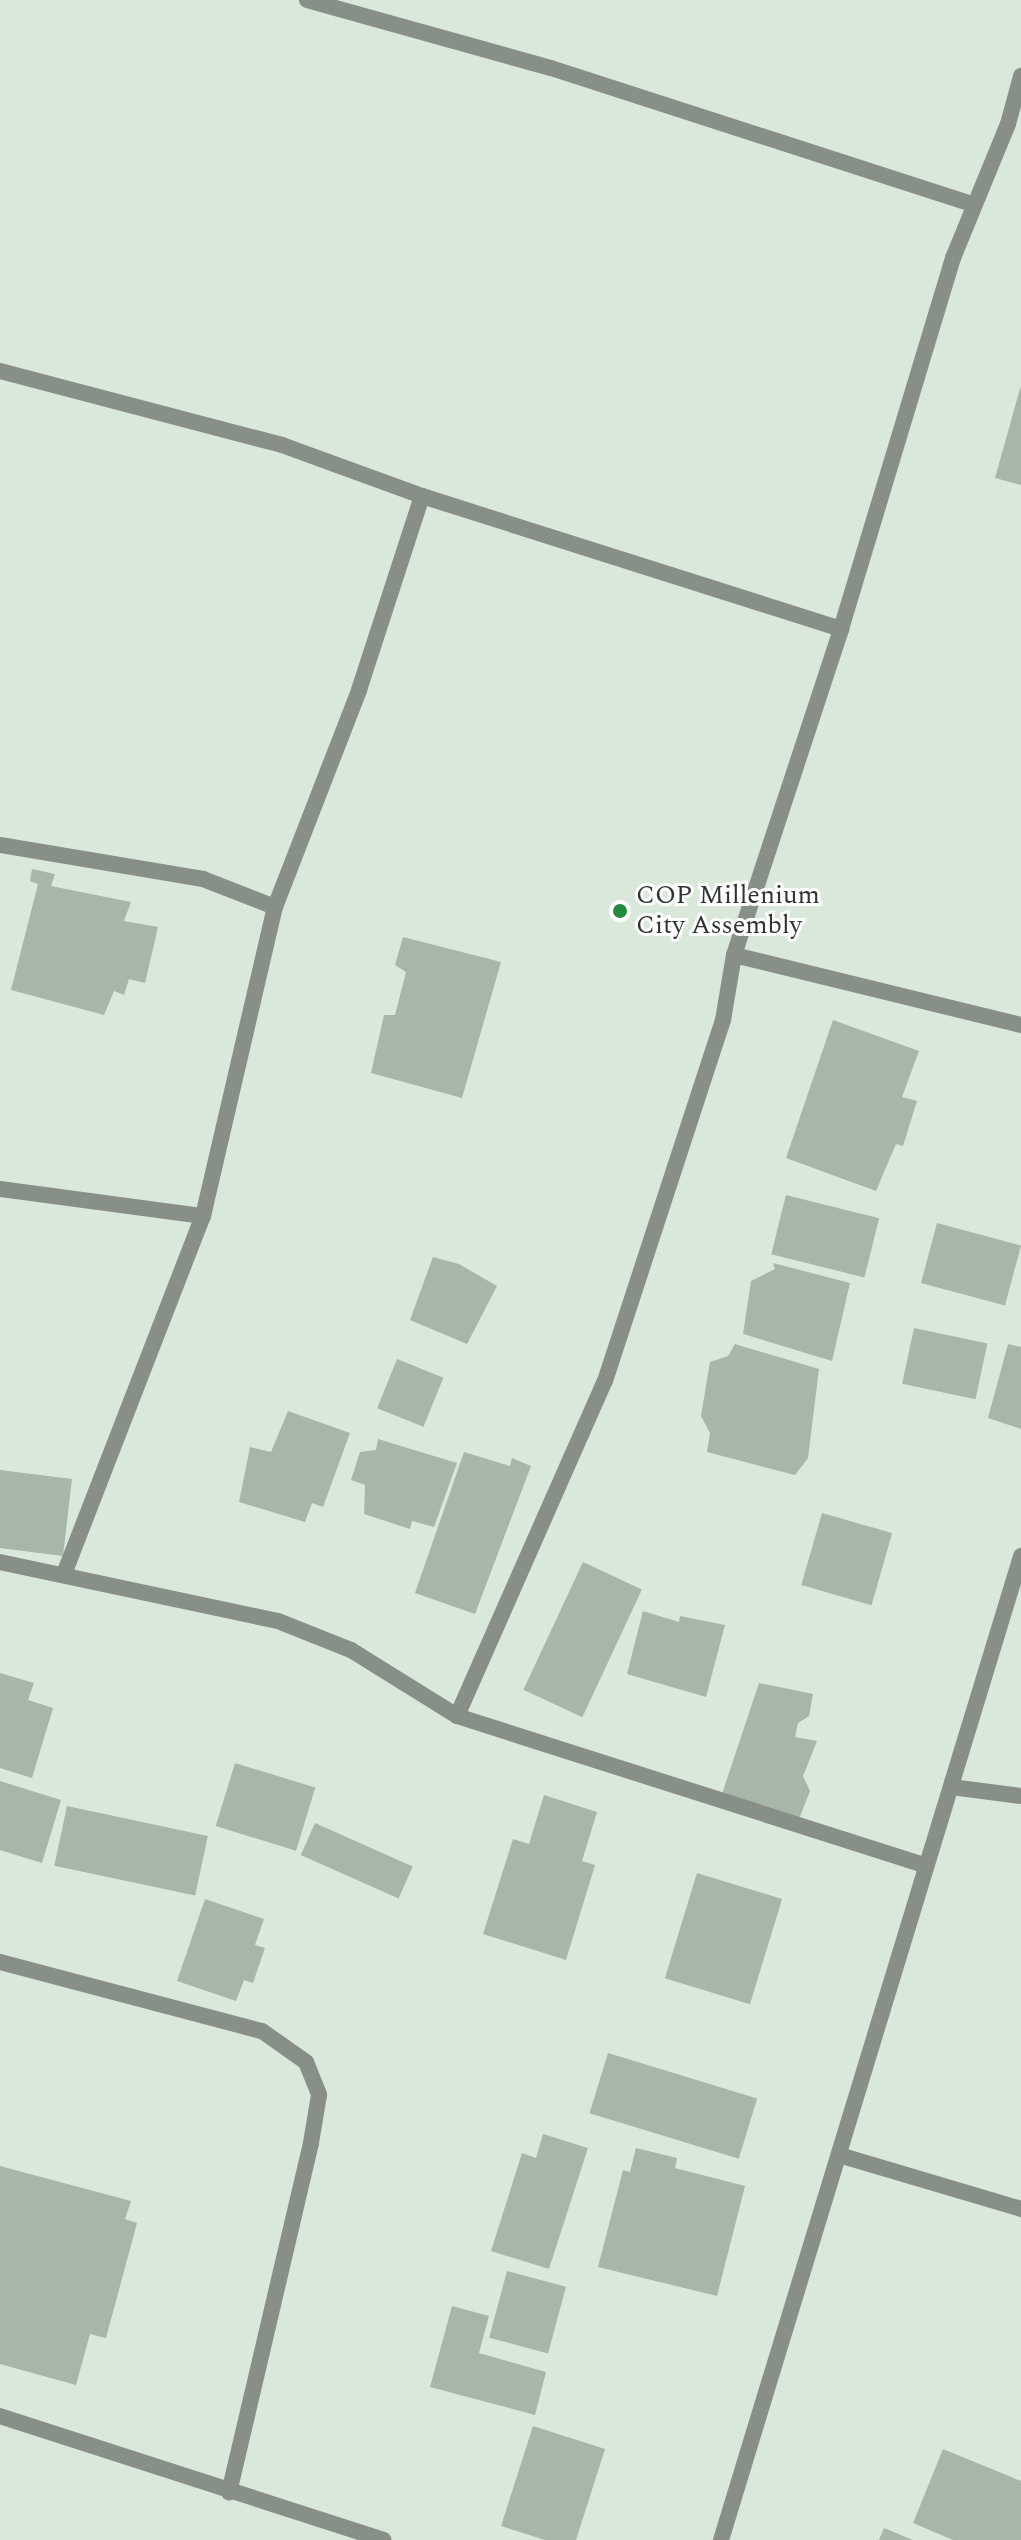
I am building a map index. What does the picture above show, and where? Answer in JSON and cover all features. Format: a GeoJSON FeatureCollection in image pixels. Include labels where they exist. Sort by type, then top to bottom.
{"type":"FeatureCollection","features":[{"type":"Feature","properties":{"kind":"street"},"geometry":{"type":"LineString","coordinates":[[307,0],[551,68],[974,205]]}},
{"type":"Feature","properties":{"kind":"street"},"geometry":{"type":"LineString","coordinates":[[457,1716],[605,1381],[723,1020],[734,955],[841,629],[974,205],[1008,124],[1021,76]]}},
{"type":"Feature","properties":{"kind":"street"},"geometry":{"type":"LineString","coordinates":[[0,371],[282,445],[422,496],[841,629]]}},
{"type":"Feature","properties":{"kind":"street"},"geometry":{"type":"LineString","coordinates":[[64,1574],[203,1216],[275,907],[359,690],[422,496]]}},
{"type":"Feature","properties":{"kind":"street"},"geometry":{"type":"LineString","coordinates":[[0,845],[203,879],[275,907]]}},
{"type":"Feature","properties":{"kind":"street"},"geometry":{"type":"LineString","coordinates":[[734,955],[1021,1025]]}},
{"type":"Feature","properties":{"kind":"street"},"geometry":{"type":"LineString","coordinates":[[0,1189],[203,1216]]}},
{"type":"Feature","properties":{"kind":"street"},"geometry":{"type":"LineString","coordinates":[[721,2540],[1021,1556]]}},
{"type":"Feature","properties":{"kind":"street"},"geometry":{"type":"LineString","coordinates":[[0,1562],[278,1621],[351,1650],[457,1716],[927,1866]]}},
{"type":"Feature","properties":{"kind":"street"},"geometry":{"type":"LineString","coordinates":[[951,1787],[1021,1796]]}},
{"type":"Feature","properties":{"kind":"street"},"geometry":{"type":"LineString","coordinates":[[0,1962],[262,2031],[306,2062],[319,2095],[311,2143],[229,2493]]}},
{"type":"Feature","properties":{"kind":"street"},"geometry":{"type":"LineString","coordinates":[[839,2155],[1021,2209]]}},
{"type":"Feature","properties":{"kind":"street"},"geometry":{"type":"LineString","coordinates":[[0,2416],[229,2493],[383,2540]]}},
{"type":"Feature","properties":{"kind":"building"},"geometry":{"type":"Polygon","coordinates":[[[1021,385],[1021,485],[995,478],[1021,385]]]}},
{"type":"Feature","properties":{"kind":"building"},"geometry":{"type":"Polygon","coordinates":[[[32,869],[55,874],[51,886],[131,902],[124,921],[158,927],[145,983],[129,979],[124,995],[114,991],[104,1015],[11,990],[38,884],[30,881],[32,869]]]}},
{"type":"Feature","properties":{"kind":"building"},"geometry":{"type":"Polygon","coordinates":[[[403,937],[501,962],[462,1098],[371,1073],[384,1015],[395,1015],[406,972],[395,965],[403,937]]]}},
{"type":"Feature","properties":{"kind":"building"},"geometry":{"type":"Polygon","coordinates":[[[833,1020],[919,1051],[902,1097],[917,1101],[903,1146],[896,1144],[876,1191],[786,1158],[833,1020]]]}},
{"type":"Feature","properties":{"kind":"building"},"geometry":{"type":"Polygon","coordinates":[[[786,1195],[879,1218],[864,1277],[771,1254],[786,1195]]]}},
{"type":"Feature","properties":{"kind":"building"},"geometry":{"type":"Polygon","coordinates":[[[937,1223],[1021,1246],[1005,1305],[921,1283],[937,1223]]]}},
{"type":"Feature","properties":{"kind":"building"},"geometry":{"type":"Polygon","coordinates":[[[433,1257],[459,1264],[497,1286],[467,1344],[410,1320],[433,1257]]]}},
{"type":"Feature","properties":{"kind":"building"},"geometry":{"type":"Polygon","coordinates":[[[773,1263],[850,1283],[832,1361],[743,1334],[751,1281],[775,1269],[773,1263]]]}},
{"type":"Feature","properties":{"kind":"building"},"geometry":{"type":"Polygon","coordinates":[[[914,1328],[987,1344],[976,1399],[902,1384],[914,1328]]]}},
{"type":"Feature","properties":{"kind":"building"},"geometry":{"type":"Polygon","coordinates":[[[735,1344],[819,1369],[808,1458],[795,1475],[707,1452],[710,1433],[701,1416],[710,1362],[728,1356],[735,1344]]]}},
{"type":"Feature","properties":{"kind":"building"},"geometry":{"type":"Polygon","coordinates":[[[1008,1344],[1021,1347],[1021,1429],[988,1418],[1008,1344]]]}},
{"type":"Feature","properties":{"kind":"building"},"geometry":{"type":"Polygon","coordinates":[[[397,1359],[443,1378],[424,1427],[377,1408],[397,1359]]]}},
{"type":"Feature","properties":{"kind":"building"},"geometry":{"type":"Polygon","coordinates":[[[288,1411],[350,1433],[323,1507],[312,1503],[305,1522],[239,1502],[250,1447],[271,1452],[288,1411]]]}},
{"type":"Feature","properties":{"kind":"building"},"geometry":{"type":"Polygon","coordinates":[[[378,1439],[457,1463],[434,1527],[412,1521],[410,1529],[364,1514],[365,1485],[351,1480],[360,1452],[376,1450],[378,1439]]]}},
{"type":"Feature","properties":{"kind":"building"},"geometry":{"type":"Polygon","coordinates":[[[464,1452],[510,1466],[512,1458],[531,1466],[475,1614],[415,1593],[464,1452]]]}},
{"type":"Feature","properties":{"kind":"building"},"geometry":{"type":"Polygon","coordinates":[[[0,1470],[72,1479],[63,1556],[0,1548],[0,1470]]]}},
{"type":"Feature","properties":{"kind":"building"},"geometry":{"type":"Polygon","coordinates":[[[822,1513],[892,1533],[871,1605],[801,1585],[822,1513]]]}},
{"type":"Feature","properties":{"kind":"building"},"geometry":{"type":"Polygon","coordinates":[[[583,1562],[642,1589],[582,1717],[523,1690],[583,1562]]]}},
{"type":"Feature","properties":{"kind":"building"},"geometry":{"type":"Polygon","coordinates":[[[643,1611],[679,1622],[680,1616],[725,1625],[706,1697],[627,1674],[643,1611]]]}},
{"type":"Feature","properties":{"kind":"building"},"geometry":{"type":"Polygon","coordinates":[[[0,1673],[34,1683],[28,1700],[53,1708],[32,1778],[0,1768],[0,1673]]]}},
{"type":"Feature","properties":{"kind":"building"},"geometry":{"type":"Polygon","coordinates":[[[759,1683],[813,1694],[809,1716],[798,1723],[795,1737],[817,1741],[803,1776],[810,1791],[799,1819],[722,1794],[759,1683]]]}},
{"type":"Feature","properties":{"kind":"building"},"geometry":{"type":"Polygon","coordinates":[[[235,1763],[315,1788],[296,1851],[216,1826],[235,1763]]]}},
{"type":"Feature","properties":{"kind":"building"},"geometry":{"type":"Polygon","coordinates":[[[0,1781],[61,1800],[42,1863],[0,1850],[0,1781]]]}},
{"type":"Feature","properties":{"kind":"building"},"geometry":{"type":"Polygon","coordinates":[[[544,1795],[597,1812],[582,1861],[595,1865],[566,1960],[483,1934],[513,1839],[529,1844],[544,1795]]]}},
{"type":"Feature","properties":{"kind":"building"},"geometry":{"type":"Polygon","coordinates":[[[67,1806],[208,1836],[195,1896],[54,1866],[67,1806]]]}},
{"type":"Feature","properties":{"kind":"building"},"geometry":{"type":"Polygon","coordinates":[[[315,1823],[413,1867],[399,1898],[301,1855],[315,1823]]]}},
{"type":"Feature","properties":{"kind":"building"},"geometry":{"type":"Polygon","coordinates":[[[697,1873],[782,1899],[750,2004],[665,1978],[697,1873]]]}},
{"type":"Feature","properties":{"kind":"building"},"geometry":{"type":"Polygon","coordinates":[[[205,1899],[264,1919],[255,1945],[265,1948],[253,1983],[244,1980],[236,2001],[177,1981],[205,1899]]]}},
{"type":"Feature","properties":{"kind":"building"},"geometry":{"type":"Polygon","coordinates":[[[608,2053],[757,2099],[739,2159],[590,2113],[608,2053]]]}},
{"type":"Feature","properties":{"kind":"building"},"geometry":{"type":"Polygon","coordinates":[[[543,2134],[588,2148],[549,2269],[491,2251],[522,2153],[536,2158],[543,2134]]]}},
{"type":"Feature","properties":{"kind":"building"},"geometry":{"type":"Polygon","coordinates":[[[636,2148],[677,2158],[675,2168],[745,2186],[717,2296],[598,2267],[623,2170],[630,2172],[636,2148]]]}},
{"type":"Feature","properties":{"kind":"building"},"geometry":{"type":"Polygon","coordinates":[[[0,2166],[131,2201],[125,2219],[137,2223],[106,2338],[90,2334],[76,2385],[0,2364],[0,2166]]]}},
{"type":"Feature","properties":{"kind":"building"},"geometry":{"type":"Polygon","coordinates":[[[507,2271],[566,2287],[548,2353],[489,2338],[507,2271]]]}},
{"type":"Feature","properties":{"kind":"building"},"geometry":{"type":"Polygon","coordinates":[[[452,2306],[489,2316],[479,2353],[546,2372],[535,2415],[430,2387],[452,2306]]]}},
{"type":"Feature","properties":{"kind":"building"},"geometry":{"type":"Polygon","coordinates":[[[533,2426],[605,2449],[576,2540],[545,2540],[501,2526],[533,2426]]]}},
{"type":"Feature","properties":{"kind":"building"},"geometry":{"type":"Polygon","coordinates":[[[943,2449],[1021,2481],[1021,2540],[953,2540],[913,2523],[943,2449]]]}},
{"type":"Feature","properties":{"kind":"building"},"geometry":{"type":"Polygon","coordinates":[[[884,2528],[913,2540],[879,2540],[884,2528]]]}},
{"type":"Feature","properties":{"kind":"place","name":"COP Millenium City Assembly"},"geometry":{"type":"Point","coordinates":[620,911]}}]}
